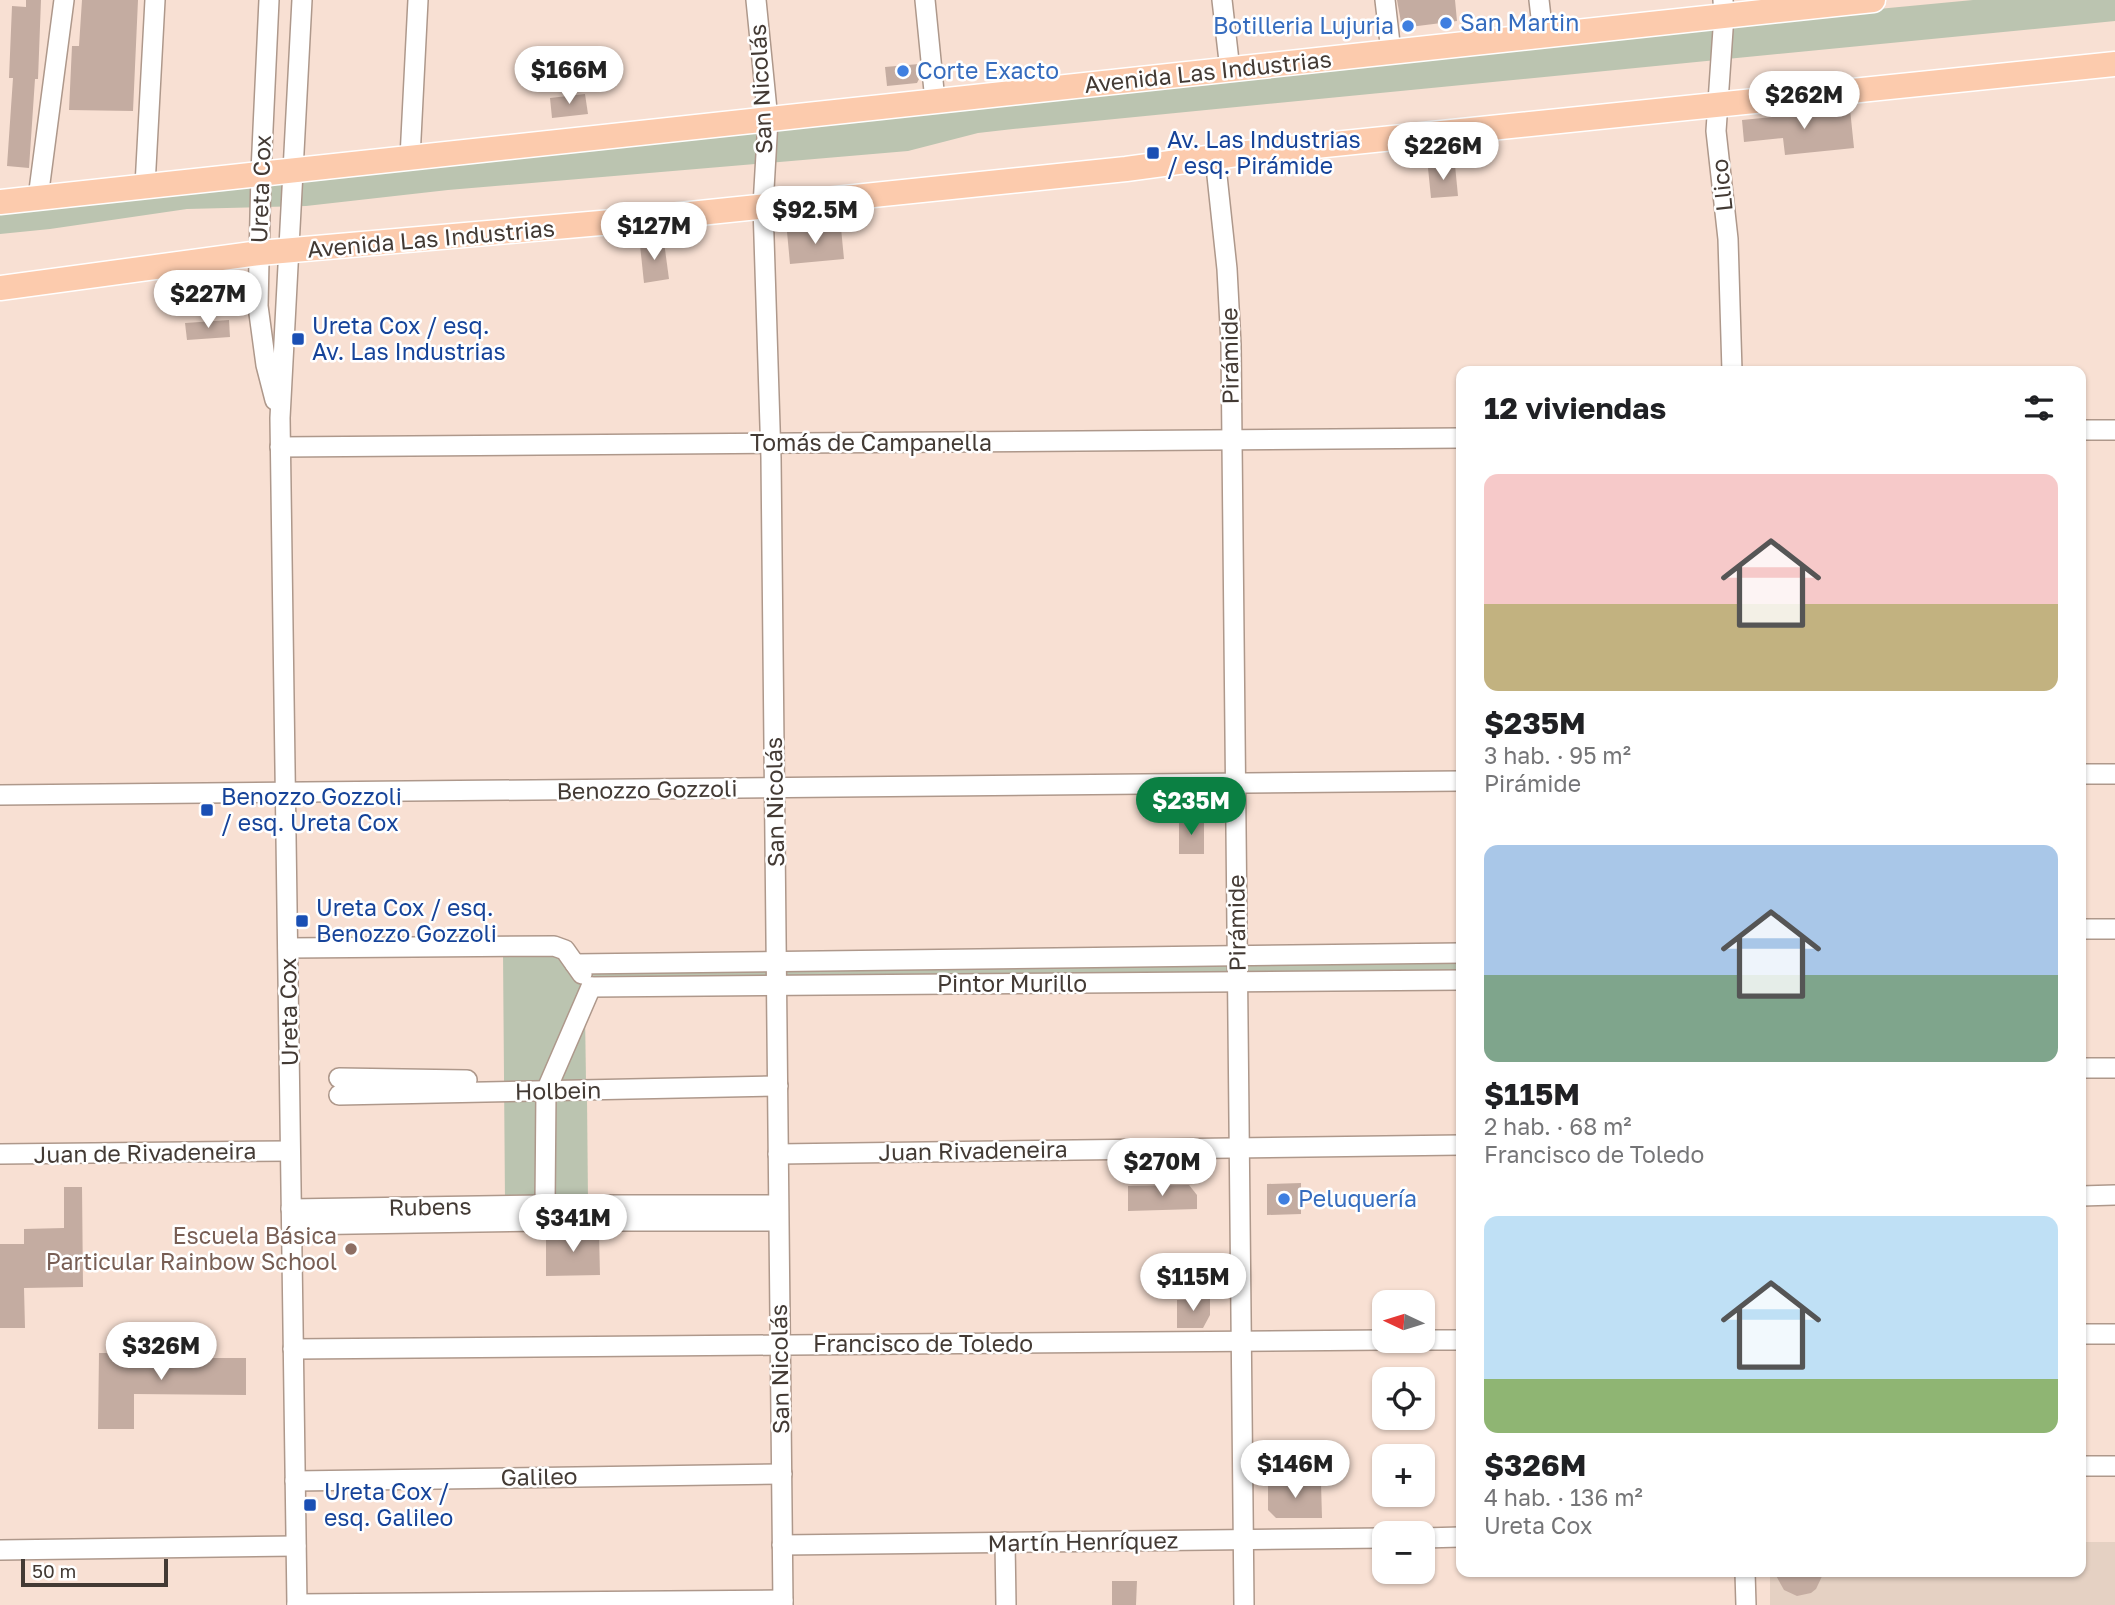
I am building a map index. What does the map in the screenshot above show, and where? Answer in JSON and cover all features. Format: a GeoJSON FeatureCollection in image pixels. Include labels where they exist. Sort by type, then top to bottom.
{"type":"FeatureCollection","features":[{"type":"Feature","properties":{"kind":"main road","name":"Avenida Las Industrias"},"geometry":{"type":"LineString","coordinates":[[0,202],[1543,35],[1724,8],[1873,0]]}},
{"type":"Feature","properties":{"kind":"main road","name":"Avenida Las Industrias"},"geometry":{"type":"LineString","coordinates":[[0,288],[259,253],[449,239],[2115,64]]}},
{"type":"Feature","properties":{"kind":"street"},"geometry":{"type":"LineString","coordinates":[[38,198],[64,0]]}},
{"type":"Feature","properties":{"kind":"street"},"geometry":{"type":"LineString","coordinates":[[145,186],[155,0]]}},
{"type":"Feature","properties":{"kind":"street","name":"Ureta Cox"},"geometry":{"type":"LineString","coordinates":[[269,0],[258,306],[266,365],[280,418]]}},
{"type":"Feature","properties":{"kind":"street","name":"Ureta Cox"},"geometry":{"type":"LineString","coordinates":[[297,1605],[280,418],[291,169],[302,0]]}},
{"type":"Feature","properties":{"kind":"street"},"geometry":{"type":"LineString","coordinates":[[410,158],[418,0]]}},
{"type":"Feature","properties":{"kind":"street","name":"San Nicolás"},"geometry":{"type":"LineString","coordinates":[[756,0],[768,120],[763,206],[771,443],[783,1603]]}},
{"type":"Feature","properties":{"kind":"street"},"geometry":{"type":"LineString","coordinates":[[925,0],[935,101]]}},
{"type":"Feature","properties":{"kind":"street"},"geometry":{"type":"LineString","coordinates":[[1222,0],[1230,70]]}},
{"type":"Feature","properties":{"kind":"street"},"geometry":{"type":"LineString","coordinates":[[1385,0],[1391,52]]}},
{"type":"Feature","properties":{"kind":"street"},"geometry":{"type":"LineString","coordinates":[[1539,0],[1543,35]]}},
{"type":"Feature","properties":{"kind":"street","name":"Llico"},"geometry":{"type":"LineString","coordinates":[[1724,8],[1716,131],[1728,239],[1732,366]]}},
{"type":"Feature","properties":{"kind":"street","name":"Pirámide"},"geometry":{"type":"LineString","coordinates":[[1216,157],[1230,303],[1244,1605]]}},
{"type":"Feature","properties":{"kind":"street"},"geometry":{"type":"LineString","coordinates":[[2086,430],[2115,430]]}},
{"type":"Feature","properties":{"kind":"street","name":"Tomás de Campanella"},"geometry":{"type":"LineString","coordinates":[[280,447],[1456,438]]}},
{"type":"Feature","properties":{"kind":"street"},"geometry":{"type":"LineString","coordinates":[[2086,774],[2115,774]]}},
{"type":"Feature","properties":{"kind":"street","name":"Benozzo Gozzoli"},"geometry":{"type":"LineString","coordinates":[[0,795],[1456,781]]}},
{"type":"Feature","properties":{"kind":"street"},"geometry":{"type":"LineString","coordinates":[[2086,929],[2115,929]]}},
{"type":"Feature","properties":{"kind":"street"},"geometry":{"type":"LineString","coordinates":[[288,948],[554,946],[565,950],[590,987],[547,1087],[545,1205]]}},
{"type":"Feature","properties":{"kind":"street","name":"Pintor Murillo"},"geometry":{"type":"LineString","coordinates":[[575,964],[1456,953]]}},
{"type":"Feature","properties":{"kind":"street","name":"Pintor Murillo"},"geometry":{"type":"LineString","coordinates":[[590,987],[1456,980]]}},
{"type":"Feature","properties":{"kind":"street"},"geometry":{"type":"LineString","coordinates":[[2086,1068],[2115,1068]]}},
{"type":"Feature","properties":{"kind":"street","name":"Holbein"},"geometry":{"type":"LineString","coordinates":[[339,1086],[778,1086]]}},
{"type":"Feature","properties":{"kind":"street","name":"Juan Rivadeneira"},"geometry":{"type":"LineString","coordinates":[[778,1154],[1456,1145]]}},
{"type":"Feature","properties":{"kind":"street","name":"Juan de Rivadeneira"},"geometry":{"type":"LineString","coordinates":[[0,1154],[290,1151]]}},
{"type":"Feature","properties":{"kind":"street"},"geometry":{"type":"LineString","coordinates":[[2086,1196],[2115,1195]]}},
{"type":"Feature","properties":{"kind":"street","name":"Rubens"},"geometry":{"type":"LineString","coordinates":[[291,1217],[545,1205],[778,1213]]}},
{"type":"Feature","properties":{"kind":"street","name":"Rubens"},"geometry":{"type":"LineString","coordinates":[[291,1217],[545,1221],[778,1213]]}},
{"type":"Feature","properties":{"kind":"street"},"geometry":{"type":"LineString","coordinates":[[2086,1334],[2115,1334]]}},
{"type":"Feature","properties":{"kind":"street","name":"Francisco de Toledo"},"geometry":{"type":"LineString","coordinates":[[293,1349],[1372,1340]]}},
{"type":"Feature","properties":{"kind":"street"},"geometry":{"type":"LineString","coordinates":[[1435,1340],[1456,1340]]}},
{"type":"Feature","properties":{"kind":"street"},"geometry":{"type":"LineString","coordinates":[[2086,1466],[2115,1466]]}},
{"type":"Feature","properties":{"kind":"street","name":"Galileo"},"geometry":{"type":"LineString","coordinates":[[295,1480],[782,1474]]}},
{"type":"Feature","properties":{"kind":"street"},"geometry":{"type":"LineString","coordinates":[[1435,1538],[1456,1537]]}},
{"type":"Feature","properties":{"kind":"street","name":"Martín Henríquez"},"geometry":{"type":"LineString","coordinates":[[782,1545],[1372,1538]]}},
{"type":"Feature","properties":{"kind":"street"},"geometry":{"type":"LineString","coordinates":[[1005,1542],[1006,1605]]}},
{"type":"Feature","properties":{"kind":"street"},"geometry":{"type":"LineString","coordinates":[[0,1550],[296,1546]]}},
{"type":"Feature","properties":{"kind":"street"},"geometry":{"type":"LineString","coordinates":[[1745,1577],[1746,1605]]}},
{"type":"Feature","properties":{"kind":"street"},"geometry":{"type":"LineString","coordinates":[[297,1605],[783,1603]]}},
{"type":"Feature","properties":{"kind":"shaded area"},"geometry":{"type":"Polygon","coordinates":[[[2086,1542],[2115,1542],[2115,1605],[1770,1605],[1770,1577],[2086,1577],[2086,1542]]]}},
{"type":"Feature","properties":{"kind":"green space"},"geometry":{"type":"Polygon","coordinates":[[[1973,0],[2115,0],[2115,21],[1013,129],[978,133],[908,151],[448,190],[306,206],[187,209],[0,234],[0,208],[1761,20],[1973,0]]]}},
{"type":"Feature","properties":{"kind":"green space"},"geometry":{"type":"Polygon","coordinates":[[[503,952],[559,953],[587,989],[541,1085],[543,1201],[505,1202],[503,952]]]}},
{"type":"Feature","properties":{"kind":"green space"},"geometry":{"type":"Polygon","coordinates":[[[1456,958],[1456,971],[593,982],[589,974],[592,971],[1456,958]]]}},
{"type":"Feature","properties":{"kind":"green space"},"geometry":{"type":"Polygon","coordinates":[[[585,1012],[586,1081],[554,1081],[585,1012]]]}},
{"type":"Feature","properties":{"kind":"green space"},"geometry":{"type":"Polygon","coordinates":[[[553,1096],[587,1096],[588,1202],[555,1202],[553,1096]]]}},
{"type":"Feature","properties":{"kind":"building"},"geometry":{"type":"Polygon","coordinates":[[[26,0],[41,0],[38,79],[35,79],[29,168],[7,166],[13,78],[9,78],[12,6],[26,7],[26,0]]]}},
{"type":"Feature","properties":{"kind":"building"},"geometry":{"type":"Polygon","coordinates":[[[82,0],[138,0],[133,111],[69,110],[72,46],[79,46],[82,0]]]}},
{"type":"Feature","properties":{"kind":"building"},"geometry":{"type":"Polygon","coordinates":[[[1397,0],[1455,0],[1457,21],[1402,28],[1397,0]]]}},
{"type":"Feature","properties":{"kind":"building","name":"Corte Exacto"},"geometry":{"type":"Polygon","coordinates":[[[919,64],[920,77],[917,83],[887,86],[885,67],[919,64]]]}},
{"type":"Feature","properties":{"kind":"building"},"geometry":{"type":"Polygon","coordinates":[[[585,94],[588,114],[552,118],[550,98],[585,94]]]}},
{"type":"Feature","properties":{"kind":"building"},"geometry":{"type":"Polygon","coordinates":[[[1850,109],[1854,148],[1785,155],[1783,138],[1744,142],[1742,120],[1850,109]]]}},
{"type":"Feature","properties":{"kind":"building"},"geometry":{"type":"Polygon","coordinates":[[[1455,165],[1458,196],[1431,198],[1428,168],[1455,165]]]}},
{"type":"Feature","properties":{"kind":"building"},"geometry":{"type":"Polygon","coordinates":[[[841,228],[844,259],[790,264],[787,232],[841,228]]]}},
{"type":"Feature","properties":{"kind":"building"},"geometry":{"type":"Polygon","coordinates":[[[664,242],[669,279],[644,283],[640,245],[664,242]]]}},
{"type":"Feature","properties":{"kind":"building"},"geometry":{"type":"Polygon","coordinates":[[[229,320],[230,337],[187,340],[185,323],[229,320]]]}},
{"type":"Feature","properties":{"kind":"building"},"geometry":{"type":"Polygon","coordinates":[[[1179,820],[1204,820],[1204,854],[1179,854],[1179,820]]]}},
{"type":"Feature","properties":{"kind":"building"},"geometry":{"type":"Polygon","coordinates":[[[1301,1183],[1301,1214],[1267,1215],[1267,1184],[1301,1183]]]}},
{"type":"Feature","properties":{"kind":"building"},"geometry":{"type":"Polygon","coordinates":[[[1189,1185],[1197,1195],[1197,1209],[1128,1211],[1128,1186],[1189,1185]]]}},
{"type":"Feature","properties":{"kind":"building"},"geometry":{"type":"Polygon","coordinates":[[[64,1187],[82,1187],[83,1287],[24,1288],[25,1328],[0,1328],[0,1244],[24,1244],[24,1229],[64,1228],[64,1187]]]}},
{"type":"Feature","properties":{"kind":"building"},"geometry":{"type":"Polygon","coordinates":[[[546,1233],[599,1233],[600,1275],[546,1276],[546,1233]]]}},
{"type":"Feature","properties":{"kind":"building"},"geometry":{"type":"Polygon","coordinates":[[[1210,1299],[1210,1315],[1203,1328],[1177,1328],[1177,1300],[1210,1299]]]}},
{"type":"Feature","properties":{"kind":"building"},"geometry":{"type":"Polygon","coordinates":[[[99,1353],[135,1353],[134,1358],[246,1358],[246,1395],[134,1394],[134,1429],[98,1429],[99,1353]]]}},
{"type":"Feature","properties":{"kind":"building"},"geometry":{"type":"Polygon","coordinates":[[[1268,1482],[1321,1482],[1322,1518],[1276,1518],[1268,1510],[1268,1482]]]}},
{"type":"Feature","properties":{"kind":"building"},"geometry":{"type":"Polygon","coordinates":[[[1777,1577],[1822,1577],[1811,1593],[1797,1596],[1784,1590],[1777,1577]]]}},
{"type":"Feature","properties":{"kind":"building"},"geometry":{"type":"Polygon","coordinates":[[[1112,1581],[1137,1581],[1136,1605],[1112,1605],[1112,1581]]]}},
{"type":"Feature","properties":{"kind":"place","name":"San Martin"},"geometry":{"type":"Point","coordinates":[1446,23]}},
{"type":"Feature","properties":{"kind":"place","name":"Botilleria Lujuria"},"geometry":{"type":"Point","coordinates":[1408,26]}},
{"type":"Feature","properties":{"kind":"place","name":"Corte Exacto"},"geometry":{"type":"Point","coordinates":[903,71]}},
{"type":"Feature","properties":{"kind":"place","name":"Av. Las Industrias / esq. Pirámide"},"geometry":{"type":"Point","coordinates":[1153,153]}},
{"type":"Feature","properties":{"kind":"place","name":"Ureta Cox / esq. Av. Las Industrias"},"geometry":{"type":"Point","coordinates":[298,339]}},
{"type":"Feature","properties":{"kind":"place","name":"Benozzo Gozzoli / esq. Ureta Cox"},"geometry":{"type":"Point","coordinates":[207,810]}},
{"type":"Feature","properties":{"kind":"place","name":"Ureta Cox / esq. Benozzo Gozzoli"},"geometry":{"type":"Point","coordinates":[302,921]}},
{"type":"Feature","properties":{"kind":"place","name":"Peluquería"},"geometry":{"type":"Point","coordinates":[1284,1199]}},
{"type":"Feature","properties":{"kind":"place","name":"Escuela Básica Particular Rainbow School"},"geometry":{"type":"Point","coordinates":[351,1249]}},
{"type":"Feature","properties":{"kind":"place","name":"Ureta Cox / esq. Galileo"},"geometry":{"type":"Point","coordinates":[310,1505]}}]}
